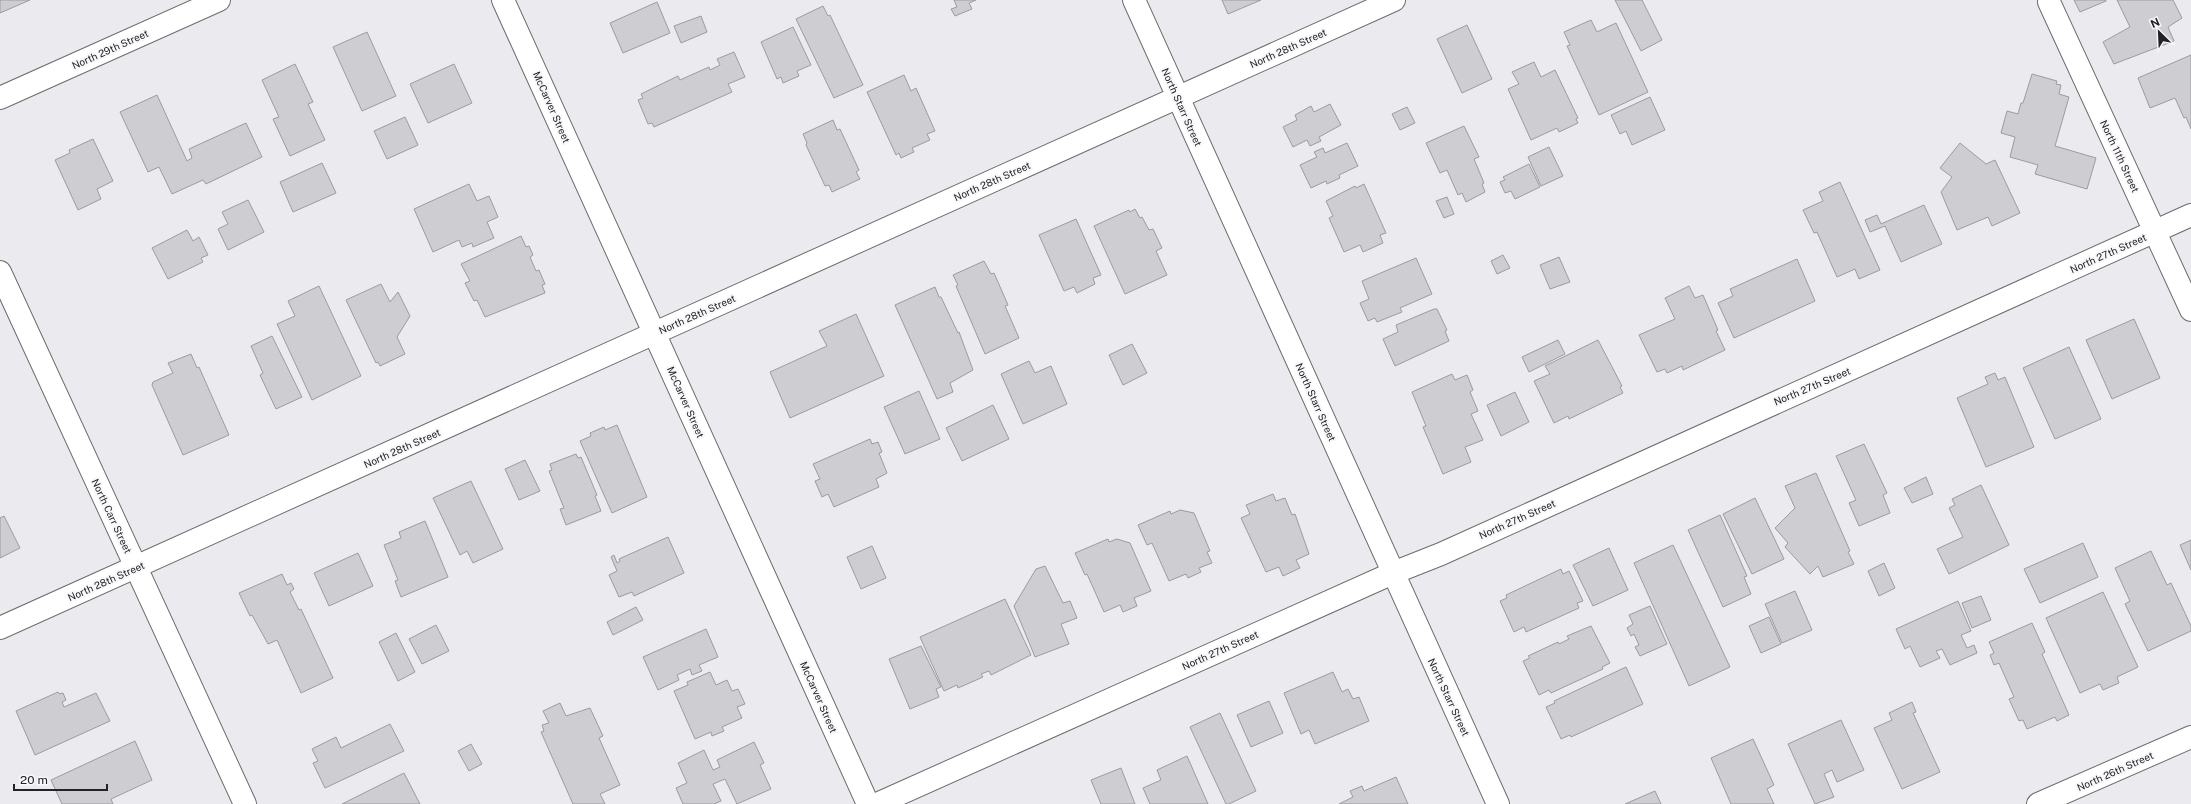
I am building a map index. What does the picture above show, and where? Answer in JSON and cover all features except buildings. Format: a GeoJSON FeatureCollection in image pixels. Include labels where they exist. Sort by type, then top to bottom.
{"type":"FeatureCollection","features":[{"type":"Feature","properties":{"kind":"street","name":"North 29th Street"},"geometry":{"type":"LineString","coordinates":[[0,98],[219,0]]}},
{"type":"Feature","properties":{"kind":"street","name":"McCarver Street"},"geometry":{"type":"LineString","coordinates":[[503,0],[868,804]]}},
{"type":"Feature","properties":{"kind":"street","name":"North Starr Street"},"geometry":{"type":"LineString","coordinates":[[1134,0],[1498,804]]}},
{"type":"Feature","properties":{"kind":"street","name":"North 28th Street"},"geometry":{"type":"LineString","coordinates":[[0,628],[1394,0]]}},
{"type":"Feature","properties":{"kind":"street","name":"North 11th Street"},"geometry":{"type":"LineString","coordinates":[[2049,2],[2191,310]]}},
{"type":"Feature","properties":{"kind":"street","name":"North 27th Street"},"geometry":{"type":"LineString","coordinates":[[877,804],[1393,573],[1441,554],[2191,215]]}},
{"type":"Feature","properties":{"kind":"street","name":"North Carr Street"},"geometry":{"type":"LineString","coordinates":[[0,272],[245,804]]}},
{"type":"Feature","properties":{"kind":"street","name":"North 26th Street"},"geometry":{"type":"LineString","coordinates":[[2038,804],[2191,737]]}}]}
